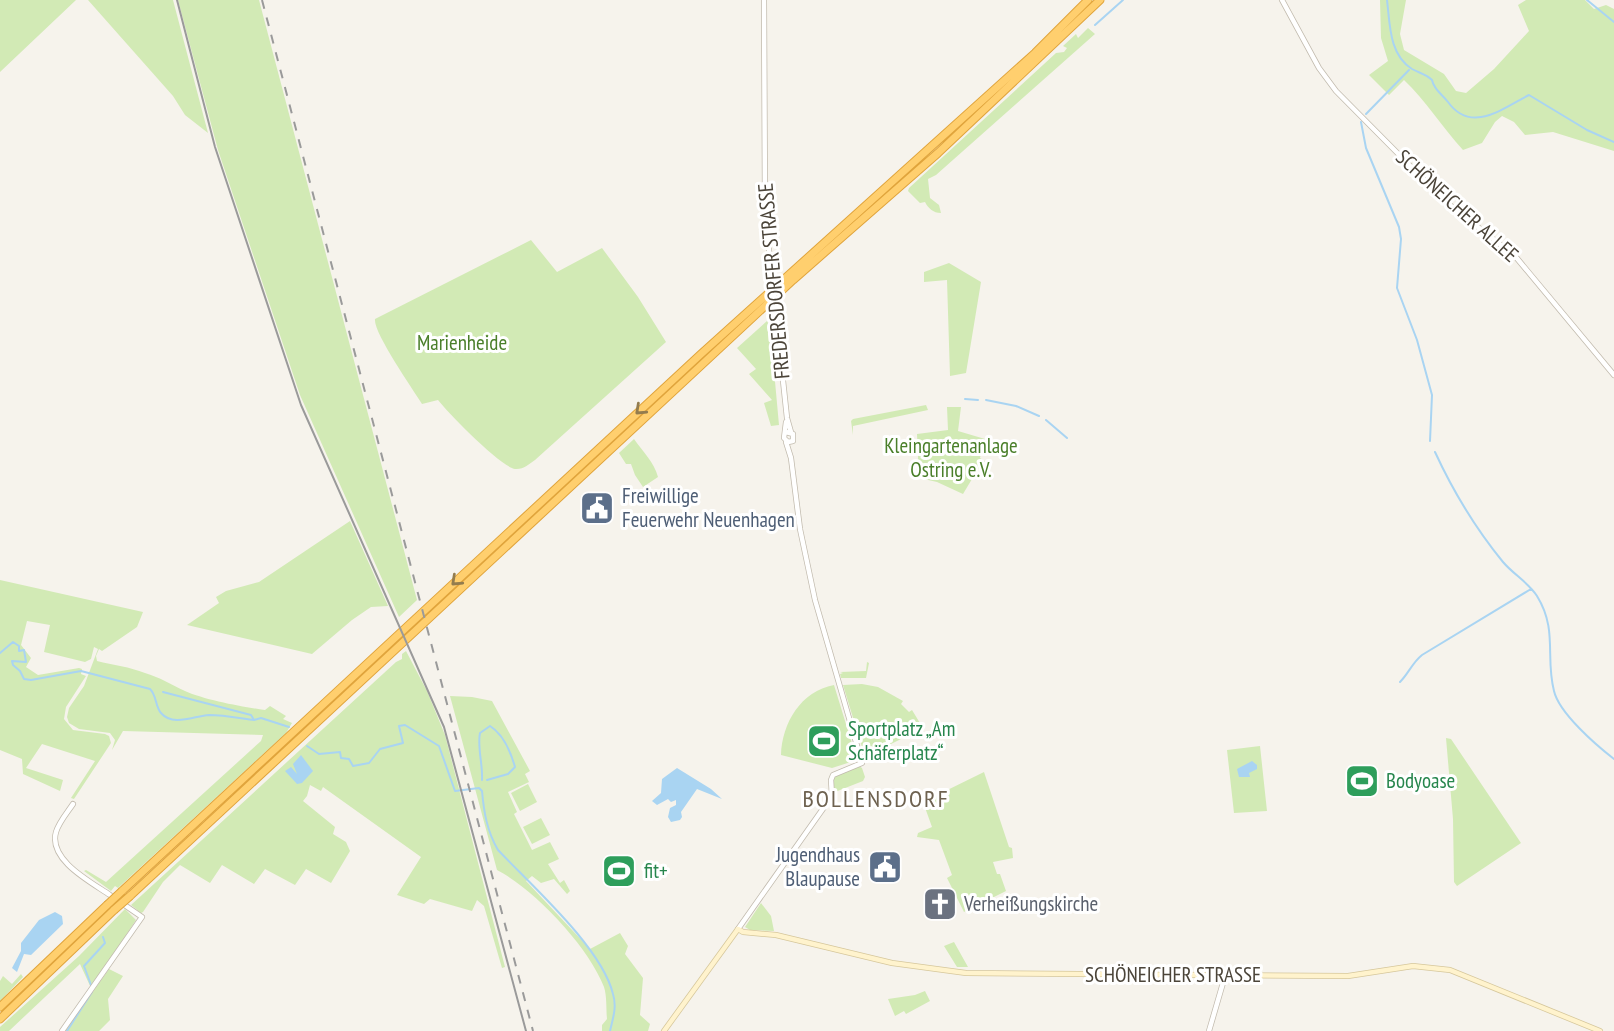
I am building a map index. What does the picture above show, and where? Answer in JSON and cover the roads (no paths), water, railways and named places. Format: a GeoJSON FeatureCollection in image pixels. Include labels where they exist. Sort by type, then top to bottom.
{"type":"FeatureCollection","features":[{"type":"Feature","properties":{"kind":"highway"},"geometry":{"type":"LineString","coordinates":[[0,1019],[126,893],[701,354],[1035,53],[1088,0]]}},
{"type":"Feature","properties":{"kind":"highway"},"geometry":{"type":"LineString","coordinates":[[126,893],[793,280],[938,153],[1100,0]]}},
{"type":"Feature","properties":{"kind":"highway"},"geometry":{"type":"LineString","coordinates":[[0,1006],[111,908]]}},
{"type":"Feature","properties":{"kind":"main road","name":"SCHÖNEICHER STRASSE"},"geometry":{"type":"LineString","coordinates":[[738,929],[743,932],[776,934],[892,963],[960,972],[1348,976],[1406,966],[1430,966],[1460,973],[1600,1031]]}},
{"type":"Feature","properties":{"kind":"main road"},"geometry":{"type":"LineString","coordinates":[[664,1031],[738,929]]}},
{"type":"Feature","properties":{"kind":"street","name":"FREDERSDORFER STRASSE"},"geometry":{"type":"LineString","coordinates":[[764,0],[765,210],[788,432]]}},
{"type":"Feature","properties":{"kind":"street","name":"SCHÖNEICHER ALLEE"},"geometry":{"type":"LineString","coordinates":[[1282,0],[1336,91],[1446,202],[1515,256],[1614,375]]}},
{"type":"Feature","properties":{"kind":"street"},"geometry":{"type":"LineString","coordinates":[[738,929],[832,796],[832,775],[862,763],[815,600],[800,529],[789,442],[794,436],[788,432],[783,438],[789,442]]}},
{"type":"Feature","properties":{"kind":"street"},"geometry":{"type":"LineString","coordinates":[[73,804],[55,833],[57,851],[65,861],[110,895]]}},
{"type":"Feature","properties":{"kind":"street"},"geometry":{"type":"LineString","coordinates":[[62,1031],[142,917],[126,906]]}},
{"type":"Feature","properties":{"kind":"street"},"geometry":{"type":"LineString","coordinates":[[1209,1031],[1225,976]]}},
{"type":"Feature","properties":{"kind":"water"},"geometry":{"type":"Polygon","coordinates":[[[301,755],[313,771],[302,783],[297,784],[285,771],[291,767],[297,774],[293,764],[301,755]]]}},
{"type":"Feature","properties":{"kind":"water"},"geometry":{"type":"Polygon","coordinates":[[[1252,761],[1257,765],[1257,769],[1249,773],[1250,777],[1239,777],[1237,769],[1252,761]]]}},
{"type":"Feature","properties":{"kind":"water"},"geometry":{"type":"Polygon","coordinates":[[[677,768],[722,799],[697,789],[681,812],[680,820],[671,822],[668,817],[670,808],[676,805],[676,800],[671,802],[668,799],[657,805],[652,801],[661,793],[662,779],[677,768]]]}},
{"type":"Feature","properties":{"kind":"water"},"geometry":{"type":"Polygon","coordinates":[[[55,912],[62,916],[63,924],[31,955],[24,954],[17,972],[12,968],[21,951],[21,943],[39,920],[55,912]]]}},
{"type":"Feature","properties":{"kind":"waterway"},"geometry":{"type":"LineString","coordinates":[[1095,25],[1123,0]]}},
{"type":"Feature","properties":{"kind":"waterway"},"geometry":{"type":"LineString","coordinates":[[1387,0],[1390,29],[1399,56],[1412,69],[1432,80],[1436,89],[1457,111],[1477,118],[1487,116],[1529,95],[1587,130],[1614,142]]}},
{"type":"Feature","properties":{"kind":"waterway"},"geometry":{"type":"LineString","coordinates":[[1587,0],[1614,22]]}},
{"type":"Feature","properties":{"kind":"waterway"},"geometry":{"type":"LineString","coordinates":[[1366,114],[1409,70]]}},
{"type":"Feature","properties":{"kind":"waterway"},"geometry":{"type":"LineString","coordinates":[[1361,122],[1366,148],[1399,227],[1401,239],[1397,288],[1417,340],[1432,395],[1430,441]]}},
{"type":"Feature","properties":{"kind":"waterway"},"geometry":{"type":"LineString","coordinates":[[965,399],[978,400]]}},
{"type":"Feature","properties":{"kind":"waterway"},"geometry":{"type":"LineString","coordinates":[[986,400],[1016,406],[1039,416]]}},
{"type":"Feature","properties":{"kind":"waterway"},"geometry":{"type":"LineString","coordinates":[[1046,420],[1067,438]]}},
{"type":"Feature","properties":{"kind":"waterway"},"geometry":{"type":"LineString","coordinates":[[1435,452],[1457,495],[1484,536],[1503,562],[1534,591],[1543,608],[1549,632],[1552,679],[1557,700],[1579,728],[1614,759]]}},
{"type":"Feature","properties":{"kind":"waterway"},"geometry":{"type":"LineString","coordinates":[[1400,682],[1422,655],[1531,589]]}},
{"type":"Feature","properties":{"kind":"waterway"},"geometry":{"type":"LineString","coordinates":[[0,653],[13,642],[19,646],[19,651],[24,650],[26,662],[12,661],[24,679],[81,671],[150,689],[161,713],[171,719],[184,720],[209,715],[254,720],[261,718],[289,727]]}},
{"type":"Feature","properties":{"kind":"waterway"},"geometry":{"type":"LineString","coordinates":[[163,692],[251,715],[254,720]]}},
{"type":"Feature","properties":{"kind":"waterway"},"geometry":{"type":"LineString","coordinates":[[307,746],[319,754],[340,752],[341,758],[349,759],[353,766],[369,763],[380,749],[403,743],[399,726],[405,725],[439,746],[455,791],[479,788],[482,791],[487,822],[498,850],[564,918],[595,957],[606,976],[614,999],[610,1031]]}},
{"type":"Feature","properties":{"kind":"waterway"},"geometry":{"type":"LineString","coordinates":[[482,780],[480,733],[490,726],[503,739],[515,767],[508,774],[487,780]]}},
{"type":"Feature","properties":{"kind":"waterway"},"geometry":{"type":"LineString","coordinates":[[91,985],[84,966],[105,943],[103,937]]}},
{"type":"Feature","properties":{"kind":"waterway"},"geometry":{"type":"LineString","coordinates":[[67,1031],[92,992]]}},
{"type":"Feature","properties":{"kind":"tram line"},"geometry":{"type":"LineString","coordinates":[[177,0],[215,147],[301,405],[444,727],[526,1031]]}},
{"type":"Feature","properties":{"kind":"railway"},"geometry":{"type":"LineString","coordinates":[[262,0],[533,1031]]}},
{"type":"Feature","properties":{"kind":"place","name":"Freiwillige Feuerwehr Neuenhagen"},"geometry":{"type":"Point","coordinates":[597,508]}},
{"type":"Feature","properties":{"kind":"place","name":"Sportplatz „Am Schäferplatz“"},"geometry":{"type":"Point","coordinates":[824,741]}},
{"type":"Feature","properties":{"kind":"place","name":"Bodyoase"},"geometry":{"type":"Point","coordinates":[1362,781]}},
{"type":"Feature","properties":{"kind":"place","name":"Jugendhaus Blaupause"},"geometry":{"type":"Point","coordinates":[885,867]}},
{"type":"Feature","properties":{"kind":"place","name":"fit+"},"geometry":{"type":"Point","coordinates":[619,871]}},
{"type":"Feature","properties":{"kind":"place","name":"Verheißungskirche"},"geometry":{"type":"Point","coordinates":[940,904]}},
{"type":"Feature","properties":{"kind":"district","name":"BOLLENSDORF"},"geometry":{"type":"Point","coordinates":[876,799]}},
{"type":"Feature","properties":{"kind":"park label","name":"Marienheide"},"geometry":{"type":"Point","coordinates":[462,343]}},
{"type":"Feature","properties":{"kind":"park label","name":"Kleingartenanlage Ostring e.V."},"geometry":{"type":"Point","coordinates":[951,458]}}]}
